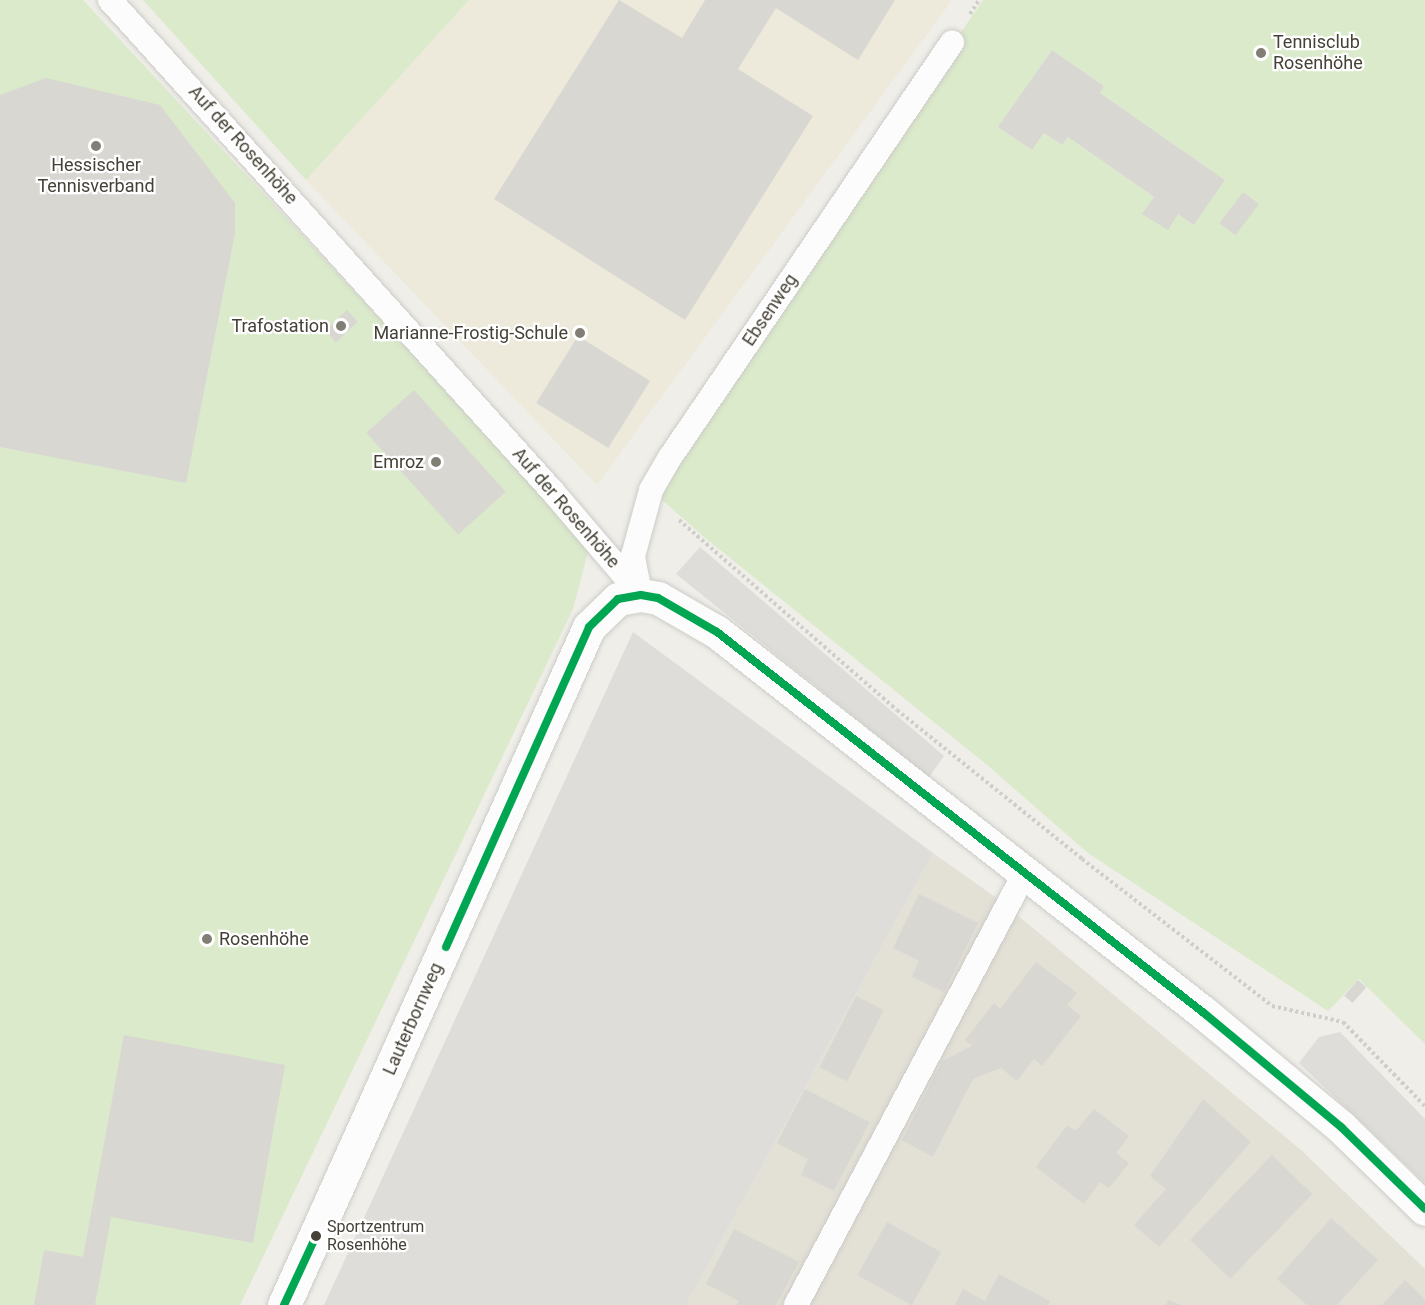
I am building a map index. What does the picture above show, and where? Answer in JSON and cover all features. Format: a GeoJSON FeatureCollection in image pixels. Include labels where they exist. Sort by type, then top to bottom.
{"type":"FeatureCollection","features":[{"type":"Feature","properties":{"kind":"street"},"geometry":{"type":"LineString","coordinates":[[641,595],[658,598],[717,632],[1025,873],[1205,1014],[1341,1127],[1425,1209]]}},
{"type":"Feature","properties":{"kind":"street","name":"Lauterbornweg"},"geometry":{"type":"LineString","coordinates":[[284,1305],[589,627],[618,599],[641,595]]}},
{"type":"Feature","properties":{"kind":"lane","name":"Auf der Rosenhöhe"},"geometry":{"type":"LineString","coordinates":[[110,0],[522,458],[641,595]]}},
{"type":"Feature","properties":{"kind":"lane","name":"Ebsenweg"},"geometry":{"type":"LineString","coordinates":[[641,595],[633,556],[650,495],[671,456],[952,43]]}},
{"type":"Feature","properties":{"kind":"lane"},"geometry":{"type":"LineString","coordinates":[[796,1305],[1025,873]]}},
{"type":"Feature","properties":{"kind":"path"},"geometry":{"type":"LineString","coordinates":[[650,495],[897,710],[1082,859],[1272,1006],[1343,1022],[1425,1106]]}},
{"type":"Feature","properties":{"kind":"shaded area","name":"Marianne-Frostig-Schule"},"geometry":{"type":"Polygon","coordinates":[[[469,0],[952,0],[597,485],[306,180],[469,0]]]}},
{"type":"Feature","properties":{"kind":"shaded area"},"geometry":{"type":"Polygon","coordinates":[[[700,547],[944,756],[929,777],[676,574],[700,547]]]}},
{"type":"Feature","properties":{"kind":"shaded area"},"geometry":{"type":"Polygon","coordinates":[[[633,632],[933,853],[686,1305],[324,1305],[633,632]]]}},
{"type":"Feature","properties":{"kind":"shaded area"},"geometry":{"type":"Polygon","coordinates":[[[933,853],[998,899],[1301,1150],[1425,1269],[1425,1305],[686,1305],[933,853]]]}},
{"type":"Feature","properties":{"kind":"shaded area"},"geometry":{"type":"Polygon","coordinates":[[[1340,1032],[1425,1119],[1425,1183],[1299,1063],[1319,1037],[1340,1032]]]}},
{"type":"Feature","properties":{"kind":"green space","name":"Rosenhöhe"},"geometry":{"type":"Polygon","coordinates":[[[0,0],[83,0],[590,544],[573,609],[240,1305],[0,1305],[0,0]]]}},
{"type":"Feature","properties":{"kind":"green space"},"geometry":{"type":"Polygon","coordinates":[[[143,0],[469,0],[306,180],[143,0]]]}},
{"type":"Feature","properties":{"kind":"green space"},"geometry":{"type":"Polygon","coordinates":[[[983,0],[1425,0],[1425,1044],[1359,979],[1328,1011],[1088,853],[986,764],[704,537],[651,490],[983,0]],[[1052,50],[999,127],[1032,150],[1044,133],[1062,145],[1068,137],[1194,225],[1225,180],[1100,93],[1104,86],[1052,50]]]}},
{"type":"Feature","properties":{"kind":"building"},"geometry":{"type":"Polygon","coordinates":[[[619,0],[682,38],[705,0],[895,0],[858,60],[776,8],[738,69],[813,116],[685,320],[494,199],[619,0]]]}},
{"type":"Feature","properties":{"kind":"building"},"geometry":{"type":"Polygon","coordinates":[[[1052,50],[1104,86],[1100,93],[1225,180],[1194,225],[1178,214],[1168,230],[1142,214],[1154,197],[1068,137],[1062,145],[1044,133],[1032,150],[998,127],[1052,50]]]}},
{"type":"Feature","properties":{"kind":"building"},"geometry":{"type":"Polygon","coordinates":[[[46,78],[160,105],[235,203],[235,233],[186,483],[0,447],[0,95],[46,78]]]}},
{"type":"Feature","properties":{"kind":"building"},"geometry":{"type":"Polygon","coordinates":[[[1243,192],[1259,204],[1236,235],[1220,223],[1243,192]]]}},
{"type":"Feature","properties":{"kind":"building","name":"Trafostation"},"geometry":{"type":"Polygon","coordinates":[[[347,310],[358,322],[336,342],[325,330],[347,310]]]}},
{"type":"Feature","properties":{"kind":"building"},"geometry":{"type":"Polygon","coordinates":[[[578,336],[650,381],[608,448],[536,403],[578,336]]]}},
{"type":"Feature","properties":{"kind":"building","name":"Emroz"},"geometry":{"type":"Polygon","coordinates":[[[414,390],[506,492],[458,535],[366,433],[414,390]]]}},
{"type":"Feature","properties":{"kind":"building"},"geometry":{"type":"Polygon","coordinates":[[[919,894],[978,923],[944,992],[912,977],[919,961],[893,948],[919,894]]]}},
{"type":"Feature","properties":{"kind":"building"},"geometry":{"type":"Polygon","coordinates":[[[1036,962],[1077,993],[1067,1005],[1081,1016],[1042,1066],[1034,1059],[1017,1081],[1001,1068],[973,1079],[933,1157],[902,1140],[942,1061],[972,1046],[965,1040],[994,1003],[1000,1009],[1036,962]]]}},
{"type":"Feature","properties":{"kind":"building"},"geometry":{"type":"Polygon","coordinates":[[[1358,980],[1366,987],[1353,1003],[1344,996],[1358,980]]]}},
{"type":"Feature","properties":{"kind":"building"},"geometry":{"type":"Polygon","coordinates":[[[856,996],[884,1010],[847,1081],[820,1067],[856,996]]]}},
{"type":"Feature","properties":{"kind":"building"},"geometry":{"type":"Polygon","coordinates":[[[124,1035],[285,1065],[253,1243],[111,1217],[95,1305],[34,1305],[44,1250],[83,1257],[124,1035]]]}},
{"type":"Feature","properties":{"kind":"building"},"geometry":{"type":"Polygon","coordinates":[[[805,1089],[870,1122],[834,1191],[801,1175],[808,1159],[777,1143],[805,1089]]]}},
{"type":"Feature","properties":{"kind":"building"},"geometry":{"type":"Polygon","coordinates":[[[1203,1099],[1251,1142],[1159,1247],[1134,1225],[1166,1189],[1150,1176],[1203,1099]]]}},
{"type":"Feature","properties":{"kind":"building"},"geometry":{"type":"Polygon","coordinates":[[[1094,1109],[1129,1136],[1116,1153],[1129,1163],[1109,1188],[1100,1182],[1084,1204],[1036,1167],[1067,1125],[1076,1131],[1094,1109]]]}},
{"type":"Feature","properties":{"kind":"building"},"geometry":{"type":"Polygon","coordinates":[[[1272,1155],[1312,1194],[1230,1279],[1190,1240],[1272,1155]]]}},
{"type":"Feature","properties":{"kind":"building"},"geometry":{"type":"Polygon","coordinates":[[[1331,1218],[1378,1260],[1337,1305],[1307,1305],[1277,1279],[1331,1218]]]}},
{"type":"Feature","properties":{"kind":"building"},"geometry":{"type":"Polygon","coordinates":[[[887,1222],[941,1252],[912,1305],[857,1275],[887,1222]]]}},
{"type":"Feature","properties":{"kind":"building"},"geometry":{"type":"Polygon","coordinates":[[[734,1229],[799,1262],[776,1305],[737,1305],[739,1301],[706,1284],[734,1229]]]}},
{"type":"Feature","properties":{"kind":"building"},"geometry":{"type":"Polygon","coordinates":[[[999,1274],[1050,1301],[1048,1305],[955,1305],[963,1289],[985,1301],[999,1274]]]}},
{"type":"Feature","properties":{"kind":"building"},"geometry":{"type":"Polygon","coordinates":[[[1405,1280],[1425,1299],[1425,1305],[1382,1305],[1405,1280]]]}},
{"type":"Feature","properties":{"kind":"building"},"geometry":{"type":"Polygon","coordinates":[[[1168,1300],[1181,1305],[1166,1305],[1168,1300]]]}},
{"type":"Feature","properties":{"kind":"transit line"},"geometry":{"type":"LineString","coordinates":[[446,947],[589,627],[618,599],[641,595],[658,598],[717,632],[1205,1014],[1341,1127],[1425,1209]]}},
{"type":"Feature","properties":{"kind":"transit line"},"geometry":{"type":"LineString","coordinates":[[284,1305],[316,1236]]}},
{"type":"Feature","properties":{"kind":"place","name":"Tennisclub Rosenhöhe"},"geometry":{"type":"Point","coordinates":[1261,53]}},
{"type":"Feature","properties":{"kind":"place","name":"Hessischer Tennisverband"},"geometry":{"type":"Point","coordinates":[96,146]}},
{"type":"Feature","properties":{"kind":"place","name":"Trafostation"},"geometry":{"type":"Point","coordinates":[341,326]}},
{"type":"Feature","properties":{"kind":"place","name":"Marianne-Frostig-Schule"},"geometry":{"type":"Point","coordinates":[580,333]}},
{"type":"Feature","properties":{"kind":"place","name":"Emroz"},"geometry":{"type":"Point","coordinates":[436,462]}},
{"type":"Feature","properties":{"kind":"place","name":"Rosenhöhe"},"geometry":{"type":"Point","coordinates":[207,939]}},
{"type":"Feature","properties":{"kind":"place","name":"Sportzentrum Rosenhöhe"},"geometry":{"type":"Point","coordinates":[316,1236]}}]}
